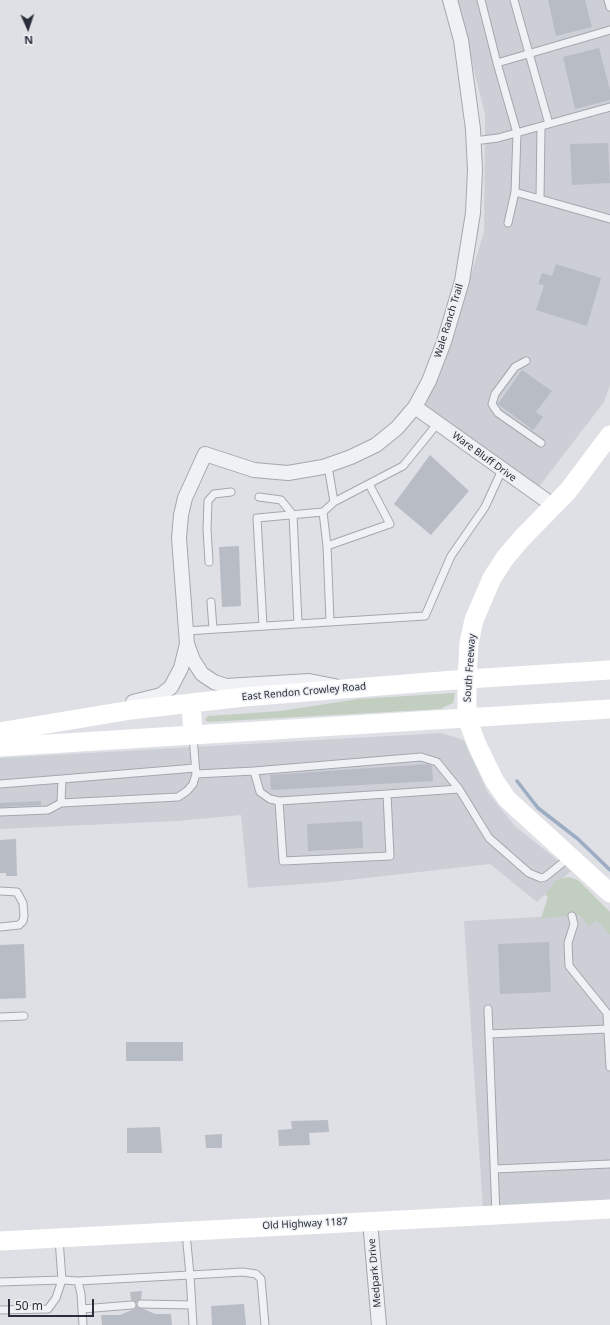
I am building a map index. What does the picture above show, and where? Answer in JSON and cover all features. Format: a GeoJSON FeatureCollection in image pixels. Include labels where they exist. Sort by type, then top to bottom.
{"type":"FeatureCollection","features":[{"type":"Feature","properties":{"kind":"main road","name":"South Freeway"},"geometry":{"type":"LineString","coordinates":[[610,435],[581,474],[554,506],[518,543],[492,578],[474,620],[469,643],[467,679],[467,718],[476,745],[490,773],[507,800],[610,893]]}},
{"type":"Feature","properties":{"kind":"main road","name":"East Rendon Crowley Road"},"geometry":{"type":"LineString","coordinates":[[0,732],[74,719],[191,703],[467,679],[610,670]]}},
{"type":"Feature","properties":{"kind":"main road"},"geometry":{"type":"LineString","coordinates":[[191,703],[193,734]]}},
{"type":"Feature","properties":{"kind":"main road"},"geometry":{"type":"LineString","coordinates":[[0,747],[610,709]]}},
{"type":"Feature","properties":{"kind":"main road","name":"Old Highway 1187"},"geometry":{"type":"LineString","coordinates":[[0,1241],[610,1209]]}},
{"type":"Feature","properties":{"kind":"street","name":"Wale Ranch Trail"},"geometry":{"type":"LineString","coordinates":[[186,638],[179,538],[181,515],[185,498],[205,454],[254,470],[288,473],[328,466],[351,458],[376,444],[397,428],[415,407],[429,381],[444,342],[462,281],[473,213],[475,170],[474,141],[468,82],[461,40],[450,0]]}},
{"type":"Feature","properties":{"kind":"street","name":"Ware Bluff Drive"},"geometry":{"type":"LineString","coordinates":[[415,407],[554,506]]}},
{"type":"Feature","properties":{"kind":"street"},"geometry":{"type":"LineString","coordinates":[[186,638],[193,660],[202,674],[214,682],[226,686],[309,681],[323,682],[344,689]]}},
{"type":"Feature","properties":{"kind":"street"},"geometry":{"type":"LineString","coordinates":[[74,719],[96,710],[161,695],[171,687],[177,679],[186,638]]}},
{"type":"Feature","properties":{"kind":"street","name":"Medpark Drive"},"geometry":{"type":"LineString","coordinates":[[370,1221],[379,1325]]}},
{"type":"Feature","properties":{"kind":"lane"},"geometry":{"type":"LineString","coordinates":[[481,0],[517,133],[515,192],[508,223]]}},
{"type":"Feature","properties":{"kind":"lane"},"geometry":{"type":"LineString","coordinates":[[514,0],[549,124]]}},
{"type":"Feature","properties":{"kind":"lane"},"geometry":{"type":"LineString","coordinates":[[608,0],[610,7]]}},
{"type":"Feature","properties":{"kind":"lane"},"geometry":{"type":"LineString","coordinates":[[498,63],[610,30]]}},
{"type":"Feature","properties":{"kind":"lane"},"geometry":{"type":"LineString","coordinates":[[474,141],[498,138],[610,107]]}},
{"type":"Feature","properties":{"kind":"lane"},"geometry":{"type":"LineString","coordinates":[[540,199],[541,127]]}},
{"type":"Feature","properties":{"kind":"lane"},"geometry":{"type":"LineString","coordinates":[[515,192],[610,219]]}},
{"type":"Feature","properties":{"kind":"lane"},"geometry":{"type":"LineString","coordinates":[[526,361],[514,367],[495,394],[492,404],[498,413],[541,443]]}},
{"type":"Feature","properties":{"kind":"lane"},"geometry":{"type":"LineString","coordinates":[[263,626],[257,518],[323,512],[334,502],[403,466],[438,423]]}},
{"type":"Feature","properties":{"kind":"lane"},"geometry":{"type":"LineString","coordinates":[[328,466],[334,502]]}},
{"type":"Feature","properties":{"kind":"lane"},"geometry":{"type":"LineString","coordinates":[[186,638],[213,629],[425,616],[451,556],[486,506],[502,470]]}},
{"type":"Feature","properties":{"kind":"lane"},"geometry":{"type":"LineString","coordinates":[[327,546],[390,524],[368,484]]}},
{"type":"Feature","properties":{"kind":"lane"},"geometry":{"type":"LineString","coordinates":[[209,562],[207,529],[208,501],[214,494],[231,492]]}},
{"type":"Feature","properties":{"kind":"lane"},"geometry":{"type":"LineString","coordinates":[[259,496],[281,500],[293,515],[298,623]]}},
{"type":"Feature","properties":{"kind":"lane"},"geometry":{"type":"LineString","coordinates":[[323,512],[327,546],[330,621]]}},
{"type":"Feature","properties":{"kind":"lane"},"geometry":{"type":"LineString","coordinates":[[212,602],[213,629]]}},
{"type":"Feature","properties":{"kind":"lane"},"geometry":{"type":"LineString","coordinates":[[0,812],[48,810],[61,803],[178,797],[188,791],[193,784],[195,771],[193,734]]}},
{"type":"Feature","properties":{"kind":"lane"},"geometry":{"type":"LineString","coordinates":[[0,784],[195,771],[254,772],[421,757],[437,762],[459,789],[490,838],[529,873],[541,878],[545,877],[570,857]]}},
{"type":"Feature","properties":{"kind":"lane"},"geometry":{"type":"LineString","coordinates":[[254,772],[260,792],[270,799],[279,801],[459,789]]}},
{"type":"Feature","properties":{"kind":"lane"},"geometry":{"type":"LineString","coordinates":[[61,803],[62,779]]}},
{"type":"Feature","properties":{"kind":"lane"},"geometry":{"type":"LineString","coordinates":[[279,801],[283,861],[390,856],[387,794]]}},
{"type":"Feature","properties":{"kind":"lane"},"geometry":{"type":"LineString","coordinates":[[0,891],[17,892],[23,903],[24,916],[23,921],[19,925],[0,927]]}},
{"type":"Feature","properties":{"kind":"lane"},"geometry":{"type":"LineString","coordinates":[[572,916],[574,924],[568,943],[569,966],[607,1013],[610,1067]]}},
{"type":"Feature","properties":{"kind":"lane"},"geometry":{"type":"LineString","coordinates":[[488,1009],[496,1215]]}},
{"type":"Feature","properties":{"kind":"lane"},"geometry":{"type":"LineString","coordinates":[[0,1017],[24,1016]]}},
{"type":"Feature","properties":{"kind":"lane"},"geometry":{"type":"LineString","coordinates":[[489,1034],[608,1029]]}},
{"type":"Feature","properties":{"kind":"lane"},"geometry":{"type":"LineString","coordinates":[[495,1169],[610,1164]]}},
{"type":"Feature","properties":{"kind":"lane"},"geometry":{"type":"LineString","coordinates":[[186,1231],[193,1325]]}},
{"type":"Feature","properties":{"kind":"lane"},"geometry":{"type":"LineString","coordinates":[[0,1310],[48,1309],[56,1298],[62,1280],[59,1238]]}},
{"type":"Feature","properties":{"kind":"lane"},"geometry":{"type":"LineString","coordinates":[[0,1282],[62,1280],[78,1281],[243,1272],[256,1274],[261,1279],[263,1284],[265,1325]]}},
{"type":"Feature","properties":{"kind":"lane"},"geometry":{"type":"LineString","coordinates":[[78,1281],[83,1325]]}},
{"type":"Feature","properties":{"kind":"lane"},"geometry":{"type":"LineString","coordinates":[[82,1309],[132,1304]]}},
{"type":"Feature","properties":{"kind":"lane"},"geometry":{"type":"LineString","coordinates":[[141,1304],[192,1305]]}},
{"type":"Feature","properties":{"kind":"shaded area"},"geometry":{"type":"Polygon","coordinates":[[[456,0],[610,0],[610,385],[604,402],[538,488],[425,406],[453,334],[484,232],[485,114],[456,0]]]}},
{"type":"Feature","properties":{"kind":"shaded area"},"geometry":{"type":"Polygon","coordinates":[[[441,733],[464,740],[488,793],[515,826],[571,871],[537,902],[490,864],[331,882],[248,888],[241,815],[177,821],[0,829],[0,758],[441,733]]]}},
{"type":"Feature","properties":{"kind":"shaded area"},"geometry":{"type":"Polygon","coordinates":[[[610,913],[610,1202],[483,1209],[464,921],[610,913]]]}},
{"type":"Feature","properties":{"kind":"green space"},"geometry":{"type":"Polygon","coordinates":[[[455,693],[453,703],[440,709],[208,722],[205,720],[208,716],[281,711],[358,699],[455,693]]]}},
{"type":"Feature","properties":{"kind":"green space"},"geometry":{"type":"Polygon","coordinates":[[[569,877],[578,880],[610,912],[610,935],[597,920],[589,926],[580,915],[541,918],[548,897],[545,895],[557,880],[569,877]]]}},
{"type":"Feature","properties":{"kind":"building"},"geometry":{"type":"Polygon","coordinates":[[[548,0],[585,0],[592,27],[556,36],[548,0]]]}},
{"type":"Feature","properties":{"kind":"building"},"geometry":{"type":"Polygon","coordinates":[[[599,48],[610,90],[610,100],[575,109],[563,57],[599,48]]]}},
{"type":"Feature","properties":{"kind":"building"},"geometry":{"type":"Polygon","coordinates":[[[608,143],[610,183],[572,185],[570,144],[608,143]]]}},
{"type":"Feature","properties":{"kind":"building"},"geometry":{"type":"Polygon","coordinates":[[[556,264],[601,278],[587,326],[536,310],[544,285],[538,284],[542,273],[552,276],[556,264]]]}},
{"type":"Feature","properties":{"kind":"building"},"geometry":{"type":"Polygon","coordinates":[[[522,370],[552,391],[536,412],[543,417],[533,430],[498,404],[522,370]]]}},
{"type":"Feature","properties":{"kind":"building"},"geometry":{"type":"Polygon","coordinates":[[[430,455],[469,491],[431,535],[394,504],[430,455]]]}},
{"type":"Feature","properties":{"kind":"building"},"geometry":{"type":"Polygon","coordinates":[[[239,546],[241,606],[222,607],[219,547],[239,546]]]}},
{"type":"Feature","properties":{"kind":"building"},"geometry":{"type":"Polygon","coordinates":[[[428,764],[432,766],[433,781],[271,790],[270,775],[428,764]]]}},
{"type":"Feature","properties":{"kind":"building"},"geometry":{"type":"Polygon","coordinates":[[[41,801],[41,805],[0,807],[0,803],[41,801]]]}},
{"type":"Feature","properties":{"kind":"building"},"geometry":{"type":"Polygon","coordinates":[[[362,821],[363,848],[308,851],[307,824],[362,821]]]}},
{"type":"Feature","properties":{"kind":"building"},"geometry":{"type":"Polygon","coordinates":[[[16,839],[17,876],[6,876],[6,873],[0,873],[0,840],[16,839]]]}},
{"type":"Feature","properties":{"kind":"building"},"geometry":{"type":"Polygon","coordinates":[[[549,942],[551,992],[500,994],[498,944],[549,942]]]}},
{"type":"Feature","properties":{"kind":"building"},"geometry":{"type":"Polygon","coordinates":[[[24,944],[26,998],[0,999],[0,945],[24,944]]]}},
{"type":"Feature","properties":{"kind":"building"},"geometry":{"type":"Polygon","coordinates":[[[126,1042],[183,1042],[183,1061],[126,1061],[126,1042]]]}},
{"type":"Feature","properties":{"kind":"building"},"geometry":{"type":"Polygon","coordinates":[[[328,1120],[329,1132],[309,1133],[310,1145],[279,1146],[278,1130],[292,1129],[291,1121],[328,1120]]]}},
{"type":"Feature","properties":{"kind":"building"},"geometry":{"type":"Polygon","coordinates":[[[160,1127],[162,1153],[127,1153],[127,1128],[160,1127]]]}},
{"type":"Feature","properties":{"kind":"building"},"geometry":{"type":"Polygon","coordinates":[[[222,1134],[222,1148],[206,1148],[205,1135],[222,1134]]]}},
{"type":"Feature","properties":{"kind":"building"},"geometry":{"type":"Polygon","coordinates":[[[142,1291],[141,1299],[136,1303],[131,1300],[130,1292],[142,1291]]]}},
{"type":"Feature","properties":{"kind":"building"},"geometry":{"type":"Polygon","coordinates":[[[244,1304],[246,1325],[212,1325],[211,1306],[244,1304]]]}},
{"type":"Feature","properties":{"kind":"building"},"geometry":{"type":"Polygon","coordinates":[[[137,1306],[155,1314],[171,1314],[172,1325],[102,1325],[101,1315],[120,1315],[134,1309],[137,1306]]]}},
{"type":"Feature","properties":{"kind":"waterway"},"geometry":{"type":"LineString","coordinates":[[517,781],[538,808],[578,839],[610,870]]}}]}
